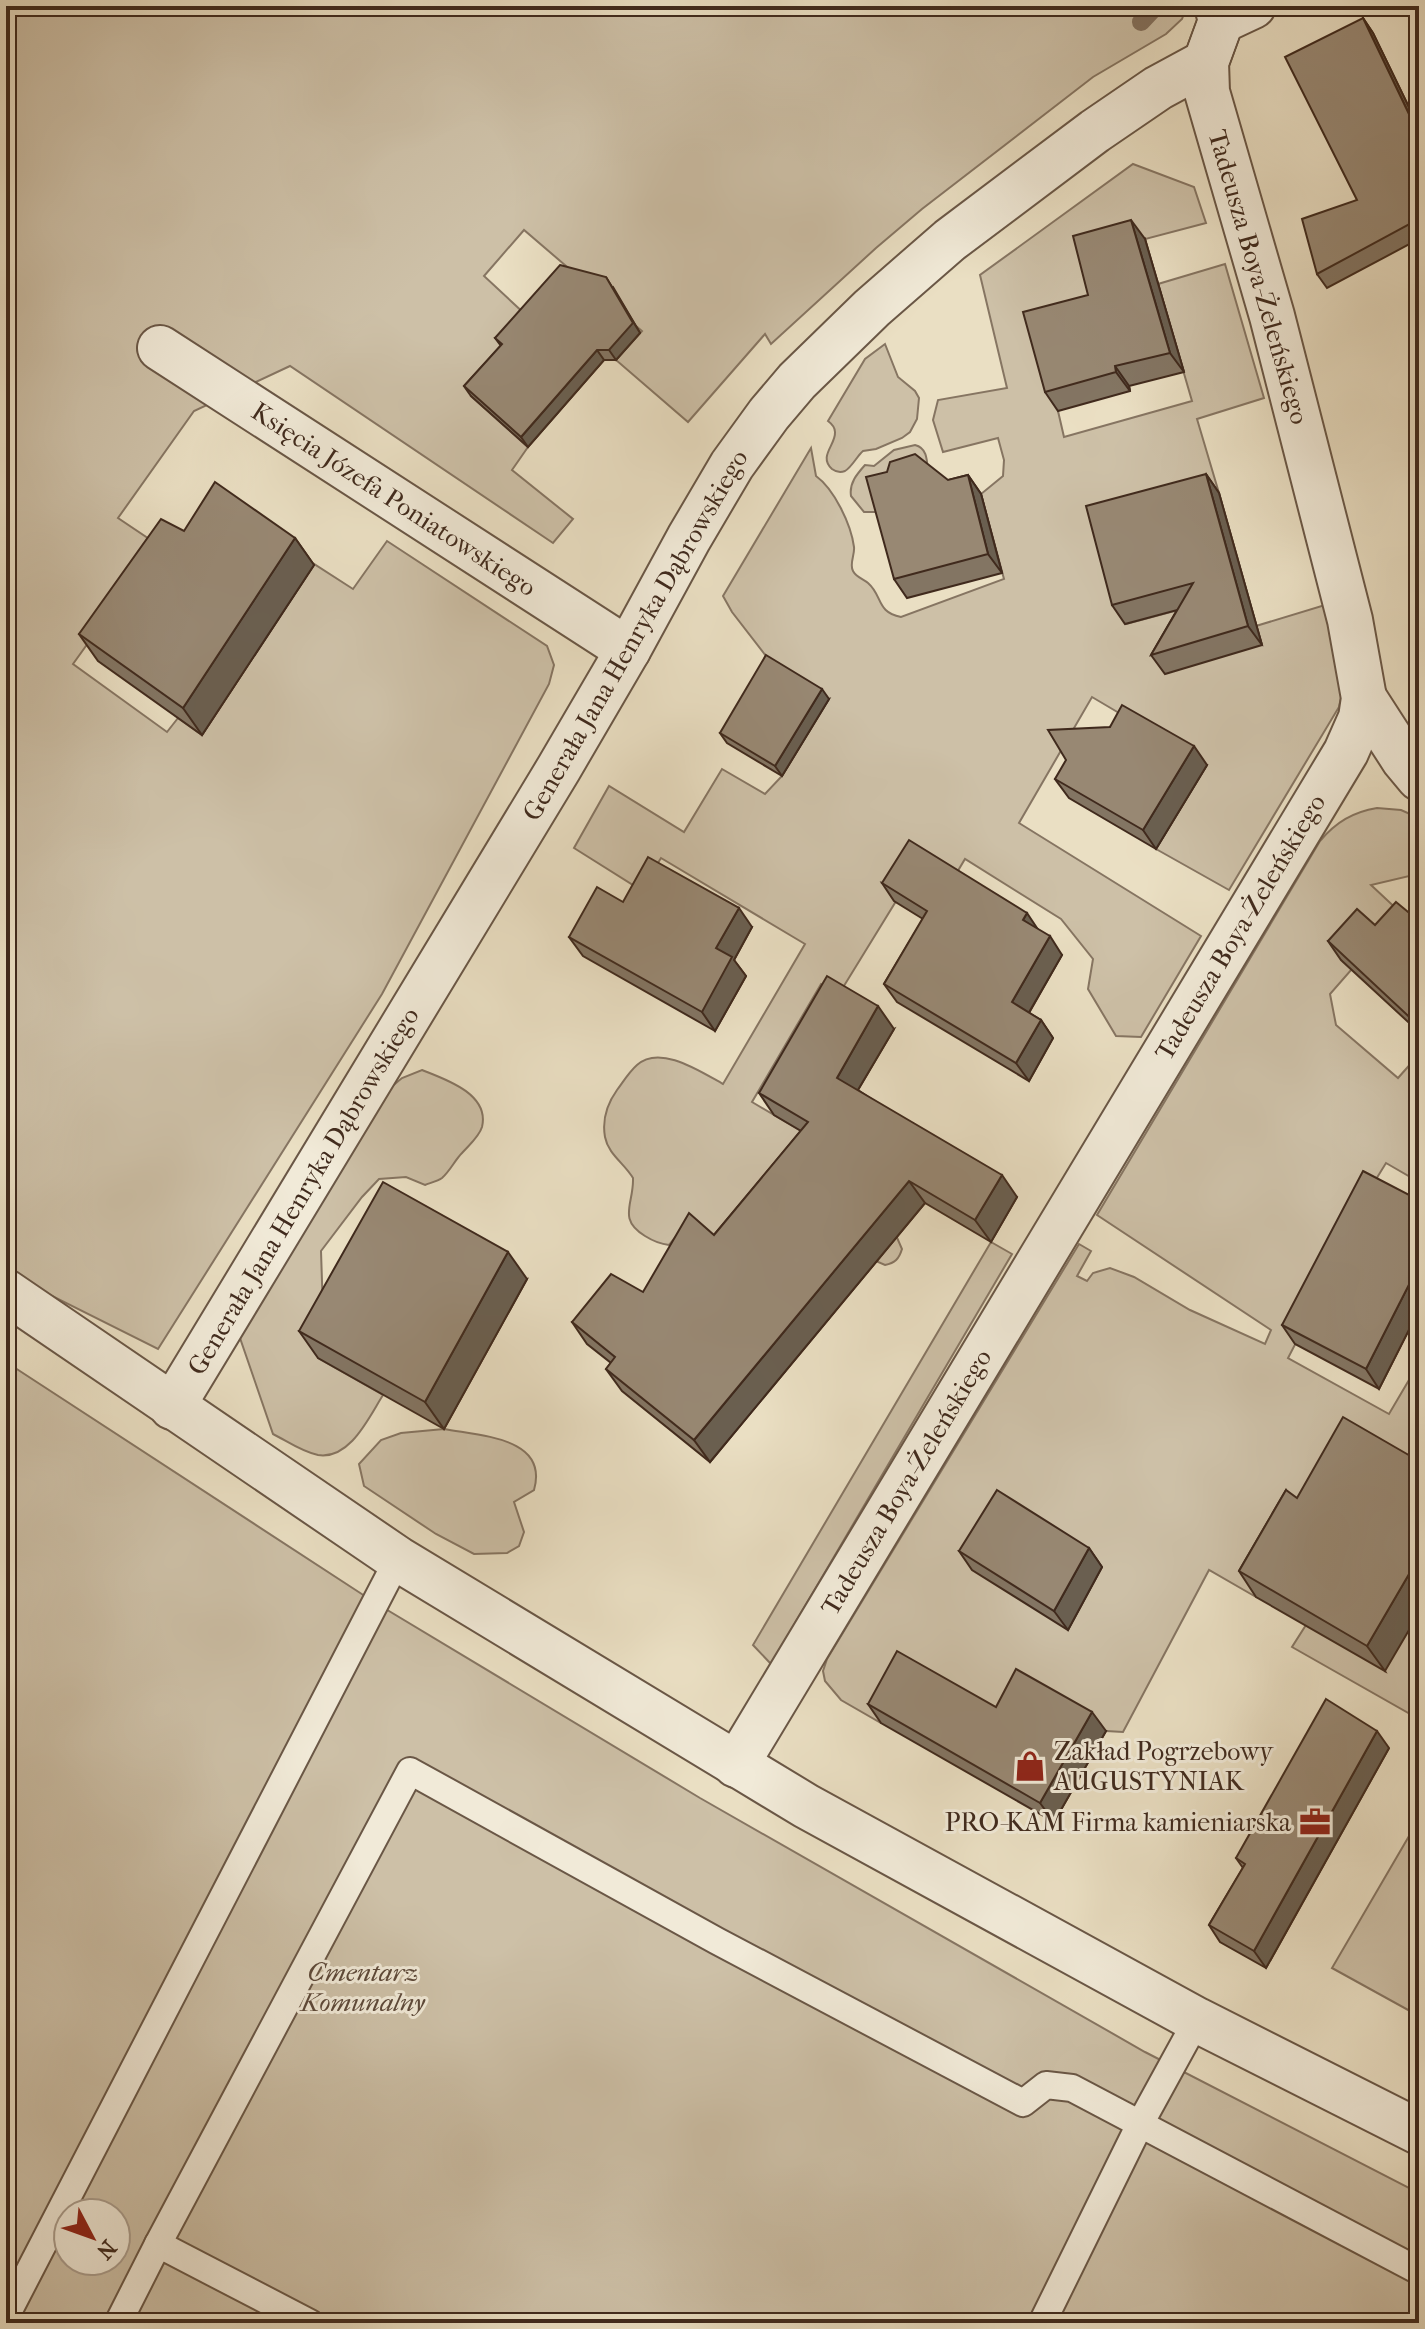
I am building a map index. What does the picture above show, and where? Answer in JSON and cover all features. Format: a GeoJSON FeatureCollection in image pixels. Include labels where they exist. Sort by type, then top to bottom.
{"type":"FeatureCollection","features":[{"type":"Feature","properties":{"kind":"street"},"geometry":{"type":"LineString","coordinates":[[1206,62],[1230,11]]}},
{"type":"Feature","properties":{"kind":"street","name":"Generała Jana Henryka Dąbrowskiego"},"geometry":{"type":"LineString","coordinates":[[172,1407],[628,650],[732,465],[769,414],[797,381],[872,308],[950,240],[1095,131],[1158,88],[1206,62]]}},
{"type":"Feature","properties":{"kind":"street","name":"Tadeusza Boya-Żeleńskiego"},"geometry":{"type":"LineString","coordinates":[[736,1765],[1346,752],[1361,718],[1364,698],[1350,620],[1272,316],[1207,92],[1206,62]]}},
{"type":"Feature","properties":{"kind":"street","name":"Księcia Józefa Poniatowskiego"},"geometry":{"type":"LineString","coordinates":[[160,348],[628,650]]}},
{"type":"Feature","properties":{"kind":"street"},"geometry":{"type":"LineString","coordinates":[[1364,698],[1419,778]]}},
{"type":"Feature","properties":{"kind":"street"},"geometry":{"type":"LineString","coordinates":[[6,1292],[398,1559],[736,1765],[1197,2020],[1419,2132]]}},
{"type":"Feature","properties":{"kind":"lane"},"geometry":{"type":"LineString","coordinates":[[6,2316],[398,1559]]}},
{"type":"Feature","properties":{"kind":"lane"},"geometry":{"type":"LineString","coordinates":[[118,2323],[410,1771],[717,1941],[1023,2103],[1046,2085],[1072,2088],[1419,2271]]}},
{"type":"Feature","properties":{"kind":"lane"},"geometry":{"type":"LineString","coordinates":[[1042,2323],[1140,2124],[1197,2020]]}},
{"type":"Feature","properties":{"kind":"lane"},"geometry":{"type":"LineString","coordinates":[[158,2244],[310,2323]]}},
{"type":"Feature","properties":{"kind":"green space"},"geometry":{"type":"Polygon","coordinates":[[[6,6],[1187,6],[1182,19],[1166,34],[1093,77],[922,209],[771,344],[765,334],[688,422],[616,360],[642,331],[524,230],[484,276],[527,316],[471,396],[528,447],[512,470],[573,519],[553,543],[290,366],[194,411],[118,518],[173,555],[132,582],[73,664],[167,732],[178,718],[202,735],[314,564],[353,589],[387,541],[547,646],[554,665],[549,684],[382,994],[158,1349],[6,1273],[6,6]]]}},
{"type":"Feature","properties":{"kind":"green space"},"geometry":{"type":"Polygon","coordinates":[[[1133,164],[1194,187],[1206,223],[1145,239],[1102,314],[1058,411],[1064,437],[1192,401],[1158,284],[1225,264],[1264,398],[1197,419],[1219,493],[1100,525],[1126,624],[1182,609],[1262,645],[1256,626],[1325,605],[1344,683],[1339,707],[1229,890],[1156,849],[1207,765],[1092,697],[1019,823],[1201,936],[1141,1037],[1116,1036],[1088,989],[1093,959],[1061,919],[965,859],[953,879],[922,859],[839,994],[821,984],[752,1102],[901,1190],[895,1233],[902,1249],[894,1262],[885,1265],[876,1261],[732,1258],[688,1222],[669,1245],[654,1241],[636,1230],[629,1217],[633,1178],[610,1149],[604,1131],[610,1101],[637,1065],[657,1057],[680,1062],[723,1084],[805,944],[661,858],[641,890],[574,848],[609,786],[684,832],[722,769],[765,794],[782,776],[828,699],[773,665],[723,596],[811,448],[816,476],[835,498],[849,528],[854,547],[853,571],[873,588],[887,611],[901,617],[1004,579],[981,494],[1003,476],[1004,460],[998,438],[943,452],[933,420],[938,400],[1007,388],[980,275],[1133,164]]]}},
{"type":"Feature","properties":{"kind":"green space"},"geometry":{"type":"Polygon","coordinates":[[[885,344],[898,377],[919,398],[917,419],[910,432],[902,438],[863,451],[843,472],[832,469],[827,455],[835,432],[828,421],[865,359],[885,344]]]}},
{"type":"Feature","properties":{"kind":"green space"},"geometry":{"type":"Polygon","coordinates":[[[915,445],[925,452],[928,474],[884,512],[864,512],[851,496],[852,483],[859,472],[865,465],[874,466],[894,450],[915,445]]]}},
{"type":"Feature","properties":{"kind":"green space"},"geometry":{"type":"Polygon","coordinates":[[[1377,808],[1401,810],[1419,818],[1419,884],[1409,876],[1371,885],[1401,913],[1330,994],[1336,1025],[1398,1078],[1414,1060],[1419,1065],[1419,1182],[1386,1163],[1346,1228],[1315,1306],[1288,1358],[1389,1414],[1419,1363],[1419,1476],[1303,1516],[1256,1597],[1209,1570],[1123,1732],[1106,1731],[1030,1688],[1009,1726],[881,1723],[841,1700],[825,1681],[823,1671],[827,1659],[1079,1244],[1091,1251],[1077,1276],[1087,1281],[1093,1273],[1110,1268],[1134,1277],[1190,1310],[1265,1344],[1271,1330],[1097,1215],[1320,841],[1346,819],[1377,808]]]}},
{"type":"Feature","properties":{"kind":"green space"},"geometry":{"type":"Polygon","coordinates":[[[422,1070],[453,1083],[473,1097],[483,1115],[482,1127],[476,1138],[438,1180],[425,1185],[406,1177],[379,1179],[321,1251],[323,1312],[318,1358],[383,1395],[349,1444],[329,1455],[312,1454],[273,1434],[240,1338],[384,1093],[402,1078],[422,1070]]]}},
{"type":"Feature","properties":{"kind":"green space"},"geometry":{"type":"Polygon","coordinates":[[[991,1242],[1012,1254],[771,1664],[753,1645],[991,1242]]]}},
{"type":"Feature","properties":{"kind":"green space","name":"Cmentarz Komunalny"},"geometry":{"type":"Polygon","coordinates":[[[6,1362],[374,1602],[700,1798],[1145,2052],[1419,2193],[1419,2323],[6,2323],[6,1362]]]}},
{"type":"Feature","properties":{"kind":"green space"},"geometry":{"type":"Polygon","coordinates":[[[444,1429],[508,1442],[522,1449],[531,1459],[536,1472],[534,1490],[514,1502],[524,1532],[519,1546],[507,1553],[474,1554],[436,1534],[364,1486],[359,1464],[381,1440],[401,1433],[444,1429]]]}},
{"type":"Feature","properties":{"kind":"green space"},"geometry":{"type":"Polygon","coordinates":[[[1419,1613],[1419,1719],[1292,1647],[1306,1625],[1419,1613]]]}},
{"type":"Feature","properties":{"kind":"green space"},"geometry":{"type":"Polygon","coordinates":[[[1419,1819],[1419,2016],[1332,1968],[1419,1819]]]}},
{"type":"Feature","properties":{"kind":"building"},"geometry":{"type":"Polygon","coordinates":[[[1363,18],[1419,135],[1419,219],[1317,274],[1302,219],[1357,200],[1285,57],[1363,18]]]}},
{"type":"Feature","properties":{"kind":"building"},"geometry":{"type":"Polygon","coordinates":[[[1131,220],[1170,353],[1115,366],[1116,372],[1045,392],[1023,312],[1088,295],[1073,236],[1131,220]]]}},
{"type":"Feature","properties":{"kind":"building"},"geometry":{"type":"Polygon","coordinates":[[[560,265],[606,277],[633,323],[609,350],[597,350],[521,437],[464,386],[502,344],[495,338],[560,265]]]}},
{"type":"Feature","properties":{"kind":"building"},"geometry":{"type":"Polygon","coordinates":[[[1419,416],[1419,455],[1410,418],[1419,416]]]}},
{"type":"Feature","properties":{"kind":"building"},"geometry":{"type":"Polygon","coordinates":[[[915,454],[948,480],[968,475],[988,554],[894,579],[866,477],[887,472],[890,462],[915,454]]]}},
{"type":"Feature","properties":{"kind":"building"},"geometry":{"type":"Polygon","coordinates":[[[1206,474],[1248,626],[1151,655],[1193,583],[1112,605],[1086,506],[1206,474]]]}},
{"type":"Feature","properties":{"kind":"building"},"geometry":{"type":"Polygon","coordinates":[[[215,482],[295,538],[183,708],[79,634],[161,519],[184,531],[215,482]]]}},
{"type":"Feature","properties":{"kind":"building"},"geometry":{"type":"Polygon","coordinates":[[[766,655],[822,689],[775,766],[720,733],[766,655]]]}},
{"type":"Feature","properties":{"kind":"building"},"geometry":{"type":"Polygon","coordinates":[[[1122,705],[1194,746],[1143,830],[1055,779],[1066,760],[1048,730],[1110,727],[1122,705]]]}},
{"type":"Feature","properties":{"kind":"building"},"geometry":{"type":"Polygon","coordinates":[[[909,840],[1027,913],[1023,920],[1050,936],[1012,1002],[1041,1020],[1016,1063],[884,984],[927,911],[882,883],[909,840]]]}},
{"type":"Feature","properties":{"kind":"building"},"geometry":{"type":"Polygon","coordinates":[[[648,857],[739,908],[716,948],[732,957],[702,1012],[569,937],[597,887],[623,902],[648,857]]]}},
{"type":"Feature","properties":{"kind":"building"},"geometry":{"type":"Polygon","coordinates":[[[1396,902],[1419,921],[1419,1026],[1328,941],[1357,909],[1375,925],[1396,902]]]}},
{"type":"Feature","properties":{"kind":"building"},"geometry":{"type":"Polygon","coordinates":[[[827,976],[878,1006],[837,1078],[1002,1175],[975,1220],[909,1181],[694,1440],[606,1369],[615,1357],[572,1322],[611,1274],[643,1292],[689,1213],[714,1235],[808,1122],[759,1093],[827,976]]]}},
{"type":"Feature","properties":{"kind":"building"},"geometry":{"type":"Polygon","coordinates":[[[1363,1171],[1419,1200],[1419,1265],[1366,1369],[1282,1325],[1363,1171]]]}},
{"type":"Feature","properties":{"kind":"building"},"geometry":{"type":"Polygon","coordinates":[[[383,1182],[508,1252],[425,1402],[299,1331],[383,1182]]]}},
{"type":"Feature","properties":{"kind":"building"},"geometry":{"type":"Polygon","coordinates":[[[1343,1417],[1419,1461],[1419,1557],[1367,1646],[1239,1571],[1286,1490],[1297,1498],[1343,1417]]]}},
{"type":"Feature","properties":{"kind":"building"},"geometry":{"type":"Polygon","coordinates":[[[997,1490],[1089,1548],[1054,1611],[959,1551],[997,1490]]]}},
{"type":"Feature","properties":{"kind":"building"},"geometry":{"type":"Polygon","coordinates":[[[897,1651],[996,1707],[1016,1669],[1092,1712],[1040,1803],[868,1704],[897,1651]]]}},
{"type":"Feature","properties":{"kind":"building"},"geometry":{"type":"Polygon","coordinates":[[[1326,1699],[1377,1731],[1254,1951],[1209,1925],[1245,1864],[1236,1858],[1326,1699]]]}},
{"type":"Feature","properties":{"kind":"waterway"},"geometry":{"type":"LineString","coordinates":[[1141,22],[1156,6]]}},
{"type":"Feature","properties":{"kind":"place","name":"Zakład Pogrzebowy AUGUSTYNIAK"},"geometry":{"type":"Point","coordinates":[1030,1766]}},
{"type":"Feature","properties":{"kind":"place","name":"PRO-KAM Firma kamieniarska"},"geometry":{"type":"Point","coordinates":[1315,1822]}}]}
